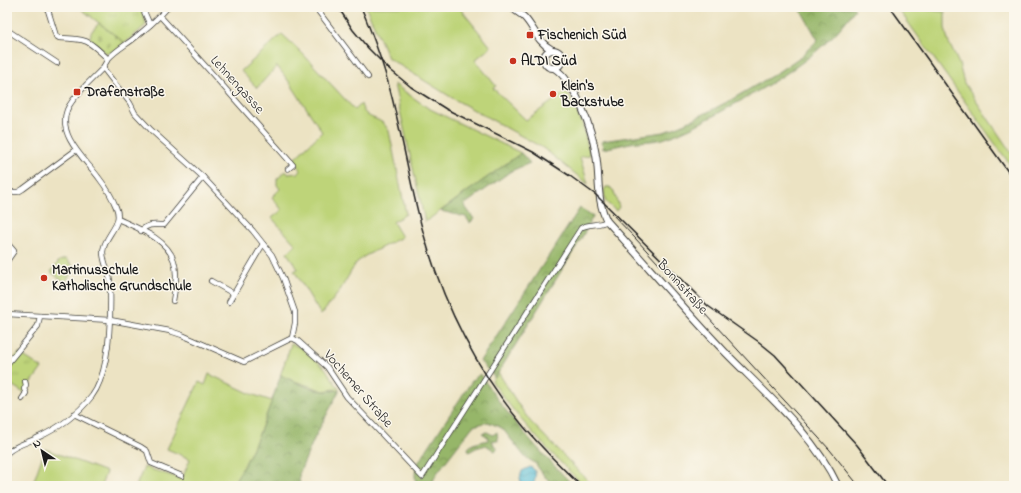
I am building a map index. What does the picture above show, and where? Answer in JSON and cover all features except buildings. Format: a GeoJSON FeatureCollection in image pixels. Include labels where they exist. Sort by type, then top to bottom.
{"type":"FeatureCollection","features":[{"type":"Feature","properties":{"kind":"main road"},"geometry":{"type":"LineString","coordinates":[[511,7],[525,18],[537,36],[547,47],[557,50],[562,54],[562,62],[557,67],[551,68],[546,64],[537,36]]}},
{"type":"Feature","properties":{"kind":"main road"},"geometry":{"type":"LineString","coordinates":[[544,56],[551,49]]}},
{"type":"Feature","properties":{"kind":"main road","name":"Bonnstraße"},"geometry":{"type":"LineString","coordinates":[[562,62],[564,76]]}},
{"type":"Feature","properties":{"kind":"main road","name":"Bonnstraße"},"geometry":{"type":"LineString","coordinates":[[554,68],[564,76],[582,107],[588,122],[596,154],[602,210],[607,221],[700,325],[801,430],[826,464],[838,486]]}},
{"type":"Feature","properties":{"kind":"street"},"geometry":{"type":"LineString","coordinates":[[47,7],[56,36],[59,38],[84,40],[94,46],[108,59]]}},
{"type":"Feature","properties":{"kind":"street"},"geometry":{"type":"LineString","coordinates":[[142,7],[150,25]]}},
{"type":"Feature","properties":{"kind":"street"},"geometry":{"type":"LineString","coordinates":[[7,453],[17,446],[45,434],[74,414],[92,396],[101,378],[110,320],[110,281],[103,252],[104,245],[118,219],[116,207],[105,186],[76,150],[67,132],[65,125],[66,111],[77,95],[103,68],[108,59],[150,25],[168,7]]}},
{"type":"Feature","properties":{"kind":"street"},"geometry":{"type":"LineString","coordinates":[[315,7],[368,77]]}},
{"type":"Feature","properties":{"kind":"street","name":"Lehnengasse"},"geometry":{"type":"LineString","coordinates":[[160,16],[293,165],[288,169]]}},
{"type":"Feature","properties":{"kind":"street"},"geometry":{"type":"LineString","coordinates":[[7,30],[57,63]]}},
{"type":"Feature","properties":{"kind":"street"},"geometry":{"type":"LineString","coordinates":[[7,314],[110,320],[170,331],[244,362],[292,338],[296,323],[295,312],[272,255],[203,177],[151,130],[135,113],[130,103],[103,68]]}},
{"type":"Feature","properties":{"kind":"street"},"geometry":{"type":"LineString","coordinates":[[7,192],[18,192],[23,189],[76,150]]}},
{"type":"Feature","properties":{"kind":"street"},"geometry":{"type":"LineString","coordinates":[[141,231],[149,225],[164,225],[203,177]]}},
{"type":"Feature","properties":{"kind":"street"},"geometry":{"type":"LineString","coordinates":[[118,219],[158,240],[171,254],[174,261],[175,274],[173,301]]}},
{"type":"Feature","properties":{"kind":"street","name":"Vochemer Straße"},"geometry":{"type":"LineString","coordinates":[[292,338],[298,341],[327,367],[347,397],[422,477],[581,228],[583,226],[599,224],[607,221]]}},
{"type":"Feature","properties":{"kind":"street"},"geometry":{"type":"LineString","coordinates":[[7,243],[14,251],[7,261]]}},
{"type":"Feature","properties":{"kind":"street"},"geometry":{"type":"LineString","coordinates":[[229,302],[263,244]]}},
{"type":"Feature","properties":{"kind":"street"},"geometry":{"type":"LineString","coordinates":[[211,281],[234,294]]}},
{"type":"Feature","properties":{"kind":"street"},"geometry":{"type":"LineString","coordinates":[[7,364],[38,326],[40,316]]}},
{"type":"Feature","properties":{"kind":"street"},"geometry":{"type":"LineString","coordinates":[[22,399],[26,392],[24,389],[26,385],[25,380]]}},
{"type":"Feature","properties":{"kind":"street"},"geometry":{"type":"LineString","coordinates":[[74,414],[141,447],[147,451],[151,463],[182,476]]}},
{"type":"Feature","properties":{"kind":"green space"},"geometry":{"type":"Polygon","coordinates":[[[83,7],[140,7],[144,15],[146,25],[125,43],[81,9],[83,7]]]}},
{"type":"Feature","properties":{"kind":"green space"},"geometry":{"type":"Polygon","coordinates":[[[366,7],[459,7],[491,47],[475,60],[496,86],[493,88],[526,120],[567,91],[582,123],[590,155],[580,157],[588,184],[543,148],[454,99],[388,58],[366,7]]]}},
{"type":"Feature","properties":{"kind":"green space"},"geometry":{"type":"Polygon","coordinates":[[[799,7],[853,7],[855,9],[828,40],[813,54],[762,89],[726,109],[687,129],[663,139],[630,143],[603,149],[602,141],[664,132],[686,123],[729,101],[775,74],[800,57],[818,40],[799,7]]]}},
{"type":"Feature","properties":{"kind":"green space"},"geometry":{"type":"Polygon","coordinates":[[[897,7],[916,7],[945,12],[945,28],[948,41],[959,64],[964,83],[1014,157],[1014,170],[897,7]]]}},
{"type":"Feature","properties":{"kind":"green space"},"geometry":{"type":"Polygon","coordinates":[[[99,23],[125,43],[112,53],[106,53],[90,39],[91,32],[99,23]]]}},
{"type":"Feature","properties":{"kind":"green space"},"geometry":{"type":"Polygon","coordinates":[[[282,34],[302,53],[355,110],[361,104],[367,115],[383,123],[388,129],[406,214],[393,222],[402,237],[365,256],[356,263],[339,292],[321,315],[294,271],[298,269],[287,253],[296,245],[272,218],[282,210],[272,197],[280,189],[277,185],[277,179],[286,171],[288,174],[299,173],[301,171],[293,160],[322,132],[277,66],[257,88],[241,71],[282,34]]]}},
{"type":"Feature","properties":{"kind":"green space"},"geometry":{"type":"Polygon","coordinates":[[[394,84],[428,108],[521,153],[425,222],[394,84]]]}},
{"type":"Feature","properties":{"kind":"green space"},"geometry":{"type":"Polygon","coordinates":[[[521,153],[530,163],[511,171],[464,205],[474,219],[470,223],[466,217],[441,211],[521,153]]]}},
{"type":"Feature","properties":{"kind":"green space"},"geometry":{"type":"Polygon","coordinates":[[[606,187],[610,187],[613,190],[619,207],[616,211],[605,201],[604,190],[606,187]]]}},
{"type":"Feature","properties":{"kind":"green space"},"geometry":{"type":"Polygon","coordinates":[[[580,208],[593,216],[581,239],[495,378],[480,361],[580,208]]]}},
{"type":"Feature","properties":{"kind":"green space"},"geometry":{"type":"Polygon","coordinates":[[[66,259],[75,268],[64,282],[51,272],[59,261],[66,259]]]}},
{"type":"Feature","properties":{"kind":"green space"},"geometry":{"type":"Polygon","coordinates":[[[291,344],[300,347],[325,368],[339,391],[334,389],[324,391],[280,376],[291,344]]]}},
{"type":"Feature","properties":{"kind":"green space"},"geometry":{"type":"Polygon","coordinates":[[[19,353],[42,368],[24,393],[7,382],[7,367],[19,353]]]}},
{"type":"Feature","properties":{"kind":"green space"},"geometry":{"type":"Polygon","coordinates":[[[498,372],[530,421],[593,486],[584,486],[547,449],[524,423],[492,381],[498,372]]]}},
{"type":"Feature","properties":{"kind":"green space"},"geometry":{"type":"Polygon","coordinates":[[[209,374],[251,394],[272,401],[254,445],[238,476],[231,486],[136,486],[144,467],[182,479],[190,459],[167,449],[199,382],[205,385],[209,374]]]}},
{"type":"Feature","properties":{"kind":"green space"},"geometry":{"type":"Polygon","coordinates":[[[480,374],[524,433],[574,486],[556,486],[545,477],[535,463],[525,457],[502,428],[488,422],[473,426],[437,473],[433,481],[437,486],[416,486],[416,466],[472,381],[480,374]]]}},
{"type":"Feature","properties":{"kind":"green space"},"geometry":{"type":"Polygon","coordinates":[[[281,375],[319,390],[339,391],[314,439],[299,474],[300,486],[231,486],[254,446],[281,375]]]}},
{"type":"Feature","properties":{"kind":"green space"},"geometry":{"type":"Polygon","coordinates":[[[487,432],[493,435],[497,432],[498,441],[492,440],[494,445],[498,448],[495,451],[486,445],[469,452],[468,448],[473,444],[488,440],[488,437],[482,433],[487,432]]]}},
{"type":"Feature","properties":{"kind":"green space"},"geometry":{"type":"Polygon","coordinates":[[[45,449],[106,472],[101,486],[32,486],[45,449]]]}},
{"type":"Feature","properties":{"kind":"water"},"geometry":{"type":"Polygon","coordinates":[[[530,467],[533,468],[535,472],[534,486],[522,486],[520,478],[522,471],[530,467]]]}},
{"type":"Feature","properties":{"kind":"tram line"},"geometry":{"type":"LineString","coordinates":[[611,213],[830,450],[859,486]]}},
{"type":"Feature","properties":{"kind":"railway"},"geometry":{"type":"LineString","coordinates":[[338,7],[353,30],[368,48],[388,68],[411,87],[446,109],[533,152],[596,195],[708,306],[775,355],[857,445],[888,486]]}},
{"type":"Feature","properties":{"kind":"railway"},"geometry":{"type":"LineString","coordinates":[[361,7],[376,45],[388,83],[426,242],[443,292],[454,316],[478,363],[508,406],[524,427],[559,465],[581,486]]}},
{"type":"Feature","properties":{"kind":"railway"},"geometry":{"type":"LineString","coordinates":[[890,7],[1014,180]]}},
{"type":"Feature","properties":{"kind":"place","name":"Fischenich Süd"},"geometry":{"type":"Point","coordinates":[530,35]}},
{"type":"Feature","properties":{"kind":"place","name":"ALDI Süd"},"geometry":{"type":"Point","coordinates":[513,61]}},
{"type":"Feature","properties":{"kind":"place","name":"Drafenstraße"},"geometry":{"type":"Point","coordinates":[77,92]}},
{"type":"Feature","properties":{"kind":"place","name":"Klein's Backstube"},"geometry":{"type":"Point","coordinates":[553,94]}},
{"type":"Feature","properties":{"kind":"place","name":"Martinusschule Katholische Grundschule"},"geometry":{"type":"Point","coordinates":[44,278]}}]}
